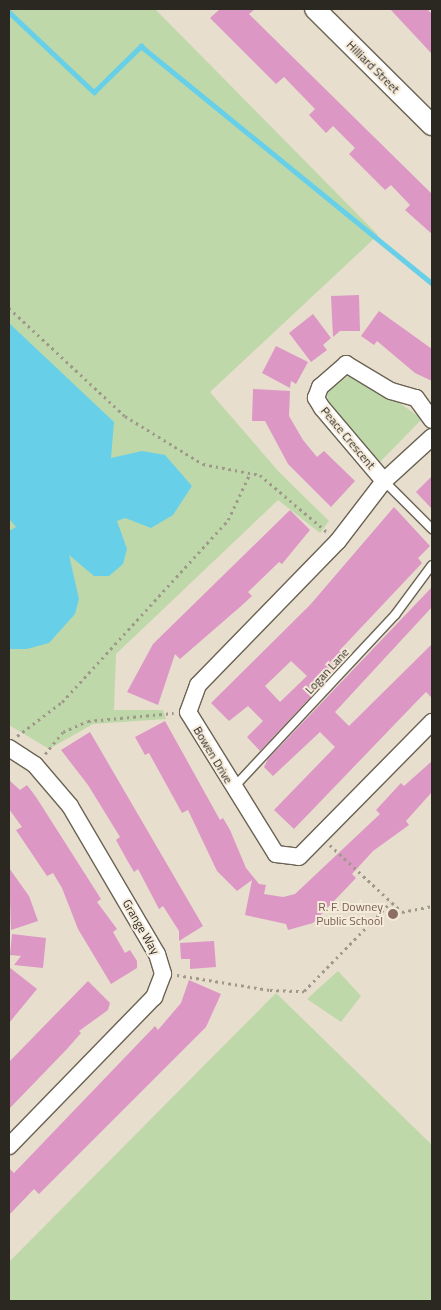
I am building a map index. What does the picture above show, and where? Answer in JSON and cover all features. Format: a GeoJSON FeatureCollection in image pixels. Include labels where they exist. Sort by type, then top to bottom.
{"type":"FeatureCollection","features":[{"type":"Feature","properties":{"kind":"street","name":"Hilliard Street"},"geometry":{"type":"LineString","coordinates":[[314,9],[432,125]]}},
{"type":"Feature","properties":{"kind":"street","name":"Peace Crescent"},"geometry":{"type":"LineString","coordinates":[[384,481],[322,408],[316,398],[320,387],[346,364],[391,391],[416,398],[432,420]]}},
{"type":"Feature","properties":{"kind":"street","name":"Bowen Drive"},"geometry":{"type":"LineString","coordinates":[[432,437],[384,481],[338,541],[198,684],[188,712],[233,788],[276,854],[299,857],[432,722]]}},
{"type":"Feature","properties":{"kind":"street","name":"Grange Way"},"geometry":{"type":"LineString","coordinates":[[13,742],[36,765],[70,806],[157,954],[163,974]]}},
{"type":"Feature","properties":{"kind":"street"},"geometry":{"type":"LineString","coordinates":[[9,1146],[154,997],[163,974]]}},
{"type":"Feature","properties":{"kind":"lane"},"geometry":{"type":"LineString","coordinates":[[384,481],[432,529]]}},
{"type":"Feature","properties":{"kind":"lane","name":"Logan Lane"},"geometry":{"type":"LineString","coordinates":[[233,788],[395,614],[432,565]]}},
{"type":"Feature","properties":{"kind":"path"},"geometry":{"type":"LineString","coordinates":[[9,308],[125,416],[203,464],[260,475],[338,541]]}},
{"type":"Feature","properties":{"kind":"path"},"geometry":{"type":"LineString","coordinates":[[13,742],[62,702],[228,520],[250,473]]}},
{"type":"Feature","properties":{"kind":"path"},"geometry":{"type":"LineString","coordinates":[[36,765],[63,732],[88,721],[188,712]]}},
{"type":"Feature","properties":{"kind":"path"},"geometry":{"type":"LineString","coordinates":[[320,835],[402,912],[432,906]]}},
{"type":"Feature","properties":{"kind":"path"},"geometry":{"type":"LineString","coordinates":[[163,974],[270,990],[304,990],[391,902]]}},
{"type":"Feature","properties":{"kind":"green space"},"geometry":{"type":"Polygon","coordinates":[[[9,9],[155,9],[378,235],[210,392],[279,472],[329,521],[320,533],[278,500],[116,654],[114,710],[163,710],[166,719],[93,724],[49,749],[9,725],[9,9]]]}},
{"type":"Feature","properties":{"kind":"green space"},"geometry":{"type":"Polygon","coordinates":[[[351,374],[366,379],[422,419],[379,463],[329,408],[327,392],[351,374]]]}},
{"type":"Feature","properties":{"kind":"green space"},"geometry":{"type":"Polygon","coordinates":[[[338,971],[361,996],[341,1022],[307,999],[338,971]]]}},
{"type":"Feature","properties":{"kind":"green space"},"geometry":{"type":"Polygon","coordinates":[[[276,993],[432,1145],[432,1301],[9,1301],[9,1262],[276,993]]]}},
{"type":"Feature","properties":{"kind":"water"},"geometry":{"type":"Polygon","coordinates":[[[9,323],[114,422],[111,458],[142,451],[165,455],[192,486],[173,515],[151,528],[125,518],[117,521],[127,549],[123,564],[109,576],[94,576],[69,555],[79,599],[75,614],[49,643],[27,649],[9,649],[9,531],[16,527],[9,519],[9,323]]]}},
{"type":"Feature","properties":{"kind":"building"},"geometry":{"type":"Polygon","coordinates":[[[220,9],[255,9],[249,14],[432,194],[432,234],[405,210],[410,205],[391,185],[385,190],[349,154],[355,148],[333,126],[326,133],[309,115],[315,109],[284,77],[276,84],[210,18],[220,9]]]}},
{"type":"Feature","properties":{"kind":"building"},"geometry":{"type":"Polygon","coordinates":[[[390,9],[427,9],[432,14],[432,54],[390,9]]]}},
{"type":"Feature","properties":{"kind":"building"},"geometry":{"type":"Polygon","coordinates":[[[359,295],[360,331],[340,331],[333,337],[331,296],[359,295]]]}},
{"type":"Feature","properties":{"kind":"building"},"geometry":{"type":"Polygon","coordinates":[[[379,311],[432,349],[432,381],[415,373],[377,341],[374,345],[361,336],[379,311]]]}},
{"type":"Feature","properties":{"kind":"building"},"geometry":{"type":"Polygon","coordinates":[[[313,314],[331,338],[323,345],[327,350],[311,362],[289,333],[313,314]]]}},
{"type":"Feature","properties":{"kind":"building"},"geometry":{"type":"Polygon","coordinates":[[[276,346],[308,362],[296,384],[291,381],[290,388],[262,373],[276,346]]]}},
{"type":"Feature","properties":{"kind":"building"},"geometry":{"type":"Polygon","coordinates":[[[253,389],[290,391],[289,416],[303,440],[317,457],[324,451],[355,481],[331,507],[288,464],[265,421],[252,421],[253,389]]]}},
{"type":"Feature","properties":{"kind":"building"},"geometry":{"type":"Polygon","coordinates":[[[432,476],[432,509],[416,492],[432,476]]]}},
{"type":"Feature","properties":{"kind":"building"},"geometry":{"type":"Polygon","coordinates":[[[394,507],[430,546],[418,558],[422,563],[339,651],[347,658],[260,751],[247,737],[263,721],[248,706],[229,721],[211,703],[310,605],[394,507]],[[291,661],[265,686],[280,702],[307,676],[291,661]]]}},
{"type":"Feature","properties":{"kind":"building"},"geometry":{"type":"Polygon","coordinates":[[[290,510],[310,530],[282,564],[279,562],[248,592],[252,596],[180,659],[175,654],[158,705],[127,692],[153,644],[290,510]]]}},
{"type":"Feature","properties":{"kind":"building"},"geometry":{"type":"Polygon","coordinates":[[[432,587],[432,607],[335,712],[349,726],[432,644],[432,698],[426,692],[294,829],[274,810],[335,747],[320,732],[273,776],[264,767],[268,759],[432,587]]]}},
{"type":"Feature","properties":{"kind":"building"},"geometry":{"type":"Polygon","coordinates":[[[165,721],[220,820],[223,818],[230,830],[246,868],[259,884],[266,885],[264,894],[283,897],[295,894],[380,814],[376,810],[401,783],[404,786],[432,761],[432,792],[406,821],[409,825],[373,851],[352,874],[356,878],[313,923],[288,930],[286,924],[245,915],[252,880],[237,891],[217,871],[188,810],[182,813],[149,753],[145,755],[135,737],[165,721]]]}},
{"type":"Feature","properties":{"kind":"building"},"geometry":{"type":"Polygon","coordinates":[[[90,732],[203,926],[179,941],[179,931],[163,906],[159,909],[138,869],[134,872],[116,840],[120,837],[88,785],[61,750],[90,732]]]}},
{"type":"Feature","properties":{"kind":"building"},"geometry":{"type":"Polygon","coordinates":[[[9,780],[20,790],[27,785],[36,797],[101,899],[97,902],[117,929],[113,932],[125,953],[130,950],[137,961],[137,968],[111,984],[78,929],[62,888],[53,873],[47,876],[16,830],[22,827],[9,809],[9,780]]]}},
{"type":"Feature","properties":{"kind":"building"},"geometry":{"type":"Polygon","coordinates":[[[9,868],[29,896],[38,921],[11,930],[9,868]]]}},
{"type":"Feature","properties":{"kind":"building"},"geometry":{"type":"Polygon","coordinates":[[[12,934],[46,938],[43,968],[14,965],[21,956],[10,955],[12,934]]]}},
{"type":"Feature","properties":{"kind":"building"},"geometry":{"type":"Polygon","coordinates":[[[214,941],[216,967],[190,969],[190,959],[181,959],[180,943],[214,941]]]}},
{"type":"Feature","properties":{"kind":"building"},"geometry":{"type":"Polygon","coordinates":[[[9,967],[37,989],[9,1023],[9,967]]]}},
{"type":"Feature","properties":{"kind":"building"},"geometry":{"type":"Polygon","coordinates":[[[189,980],[221,994],[206,1027],[39,1194],[34,1189],[9,1215],[9,1168],[14,1173],[155,1026],[158,1030],[181,1003],[189,980]]]}},
{"type":"Feature","properties":{"kind":"building"},"geometry":{"type":"Polygon","coordinates":[[[88,981],[110,1003],[108,1010],[79,1031],[81,1033],[67,1049],[9,1109],[9,1062],[88,981]]]}},
{"type":"Feature","properties":{"kind":"waterway"},"geometry":{"type":"LineString","coordinates":[[9,12],[94,92],[141,46],[432,283]]}},
{"type":"Feature","properties":{"kind":"place","name":"R. F. Downey Public School"},"geometry":{"type":"Point","coordinates":[393,914]}}]}
